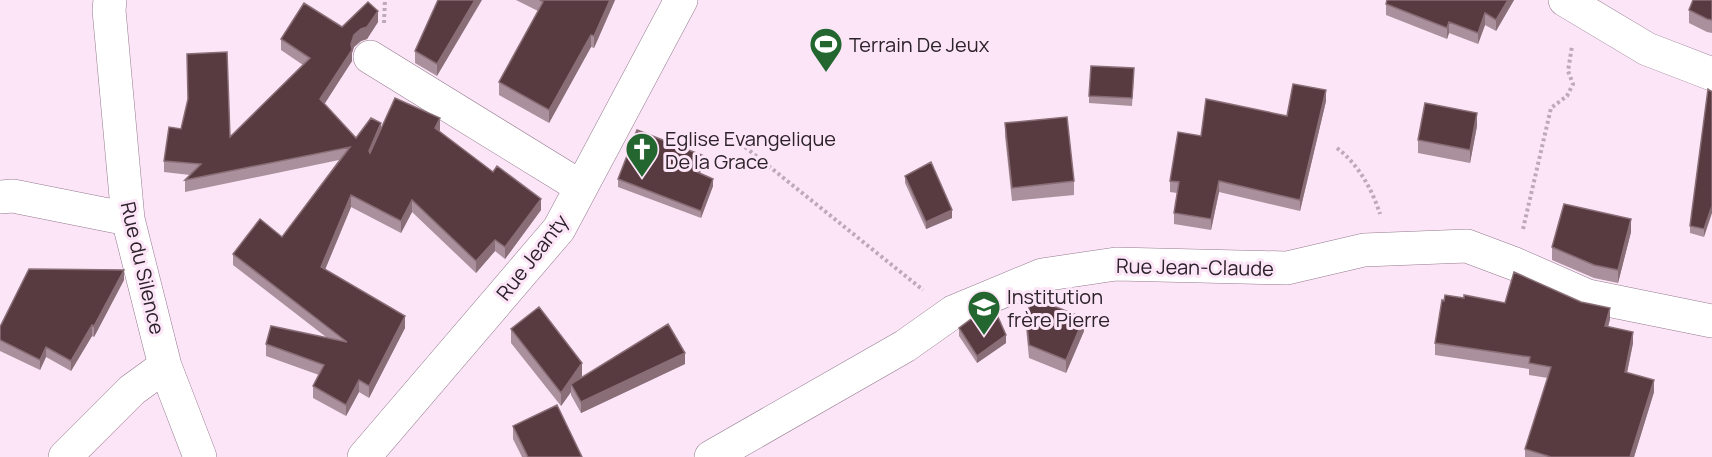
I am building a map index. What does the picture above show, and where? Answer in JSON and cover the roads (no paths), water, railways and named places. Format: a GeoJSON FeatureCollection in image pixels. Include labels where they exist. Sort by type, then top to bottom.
{"type":"FeatureCollection","features":[{"type":"Feature","properties":{"kind":"street","name":"Rue du Silence"},"geometry":{"type":"LineString","coordinates":[[110,0],[109,10],[128,219],[165,366],[200,457]]}},
{"type":"Feature","properties":{"kind":"street","name":"Rue Jeanty"},"geometry":{"type":"LineString","coordinates":[[364,457],[559,229],[681,0]]}},
{"type":"Feature","properties":{"kind":"street"},"geometry":{"type":"LineString","coordinates":[[1574,6],[1647,49],[1712,74]]}},
{"type":"Feature","properties":{"kind":"street"},"geometry":{"type":"LineString","coordinates":[[370,57],[581,187]]}},
{"type":"Feature","properties":{"kind":"street"},"geometry":{"type":"LineString","coordinates":[[0,197],[13,196],[128,219]]}},
{"type":"Feature","properties":{"kind":"street","name":"Rue Jean-Claude"},"geometry":{"type":"LineString","coordinates":[[711,457],[905,346],[953,312],[1042,275],[1116,264],[1287,268],[1364,250],[1467,246],[1588,296],[1712,321]]}},
{"type":"Feature","properties":{"kind":"street"},"geometry":{"type":"LineString","coordinates":[[65,457],[132,390],[165,366]]}},
{"type":"Feature","properties":{"kind":"place","name":"Terrain De Jeux"},"geometry":{"type":"Point","coordinates":[826,73]}},
{"type":"Feature","properties":{"kind":"place","name":"Eglise Evangelique De la Grace"},"geometry":{"type":"Point","coordinates":[642,178]}},
{"type":"Feature","properties":{"kind":"place","name":"Institution frère Pierre"},"geometry":{"type":"Point","coordinates":[984,336]}}]}
